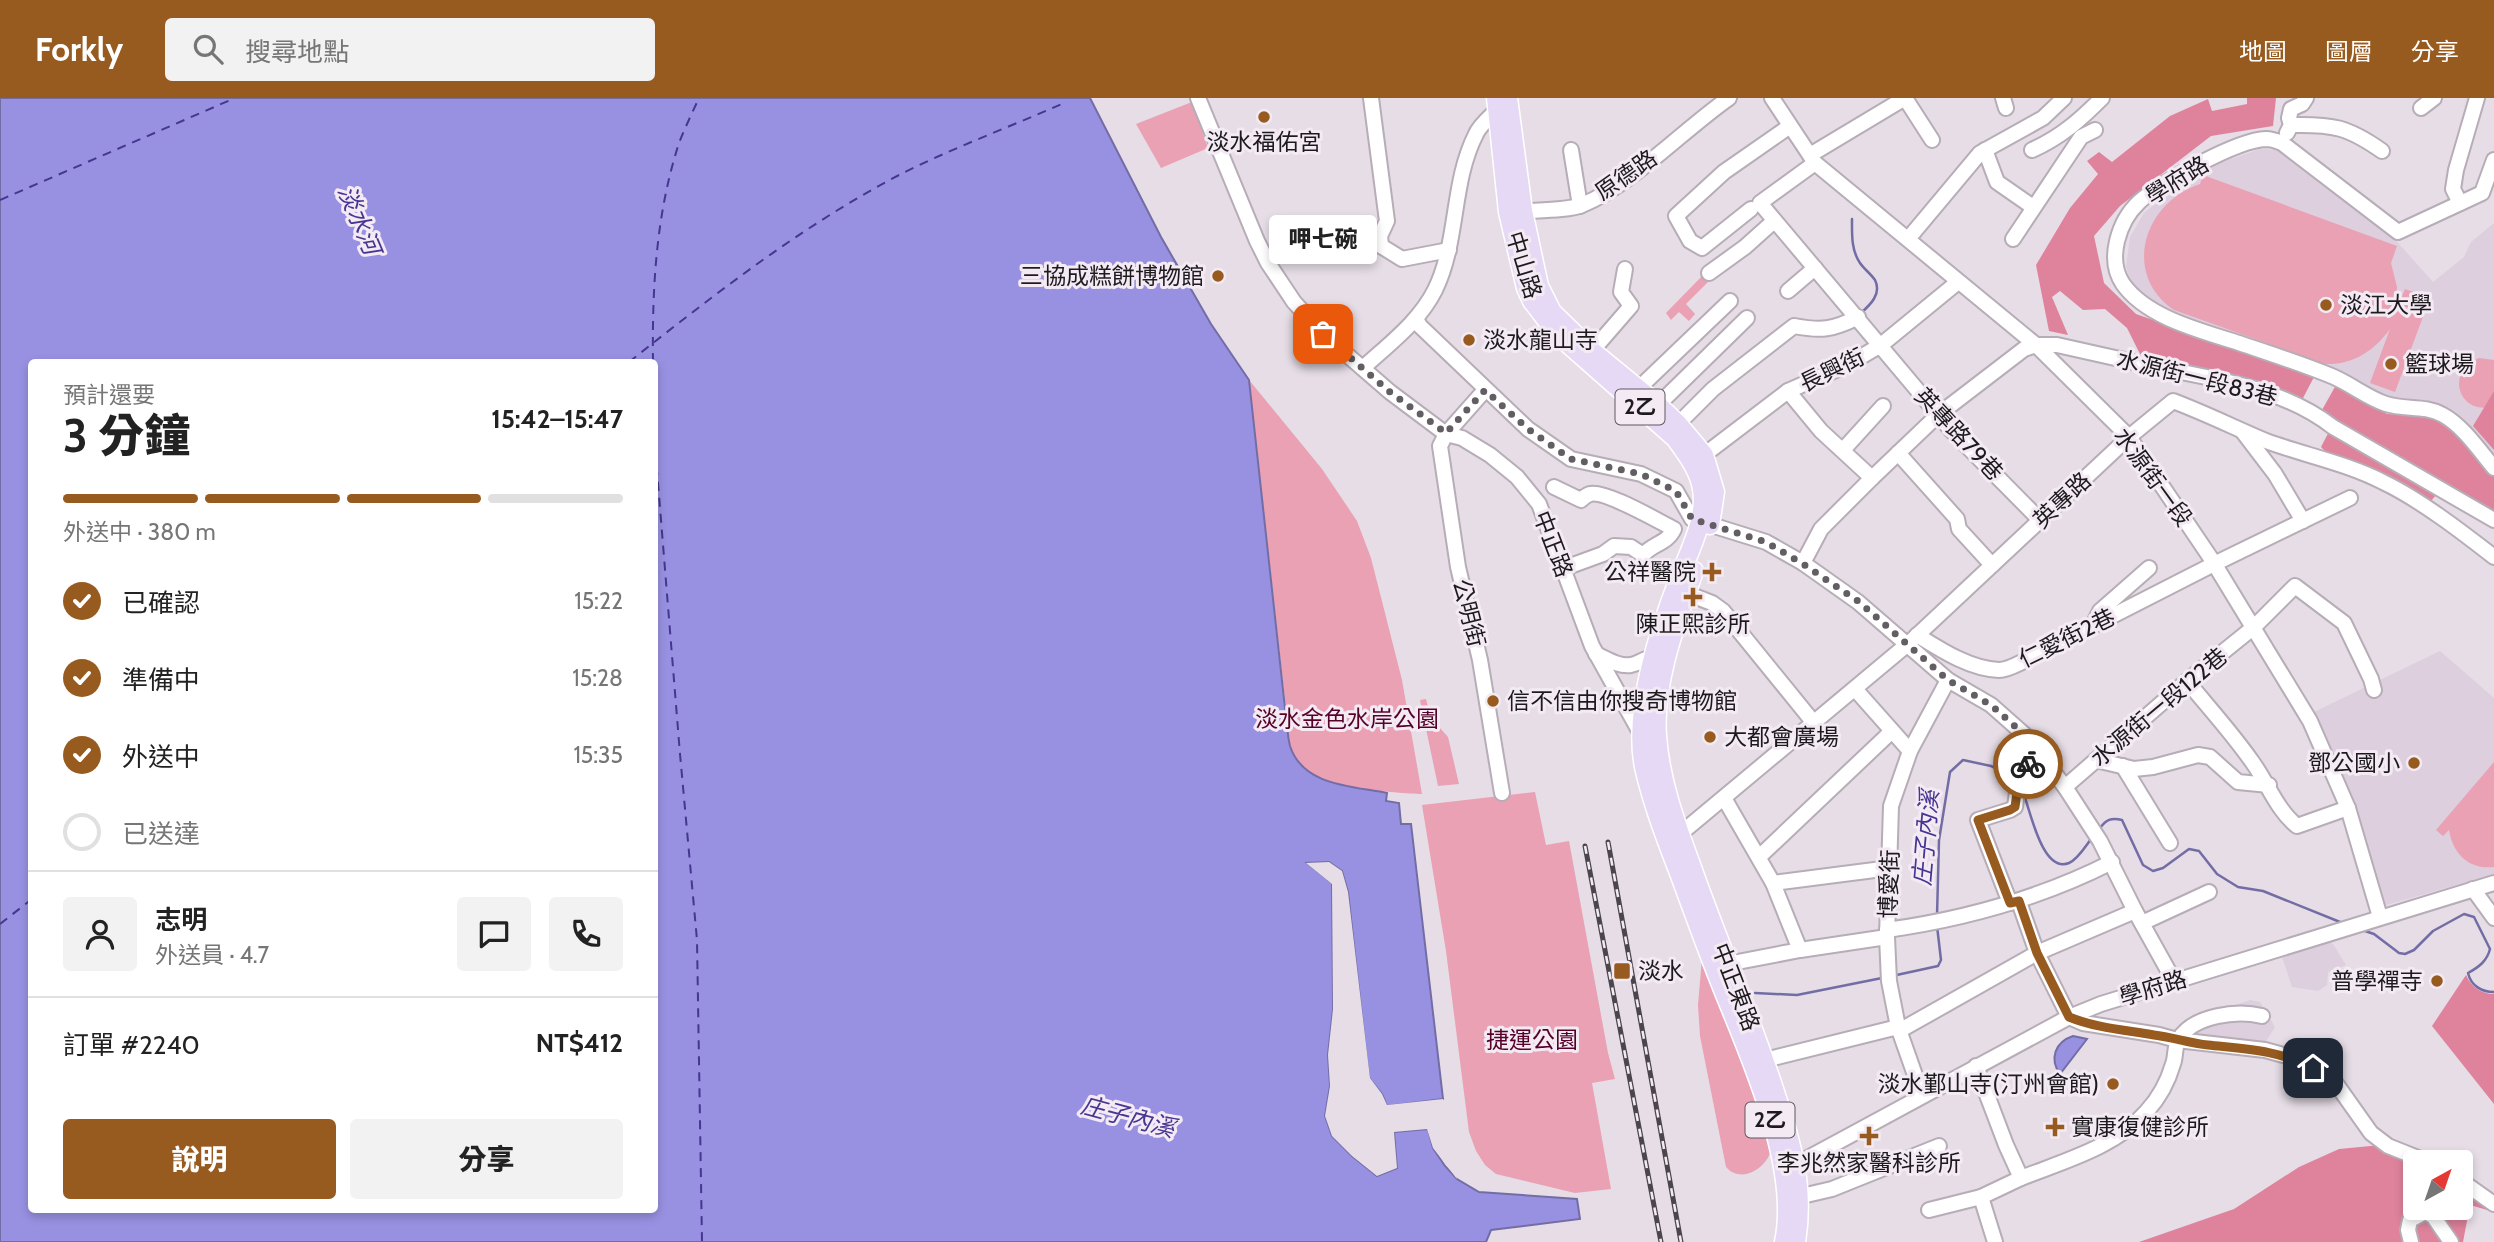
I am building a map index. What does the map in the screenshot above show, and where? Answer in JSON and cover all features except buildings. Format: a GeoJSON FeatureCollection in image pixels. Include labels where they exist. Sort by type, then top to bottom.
{"type":"FeatureCollection","features":[{"type":"Feature","properties":{"kind":"main road","name":"中山路"},"geometry":{"type":"LineString","coordinates":[[1500,102],[1525,288],[1558,335],[1675,438],[1690,458],[1702,489],[1705,523],[1649,734]]}},
{"type":"Feature","properties":{"kind":"main road","name":"中山路"},"geometry":{"type":"LineString","coordinates":[[1516,211],[1539,286],[1552,312],[1591,351],[1639,388],[1678,424],[1704,455],[1716,492],[1665,615],[1646,695],[1649,734]]}},
{"type":"Feature","properties":{"kind":"main road","name":"中正東路"},"geometry":{"type":"LineString","coordinates":[[1649,734],[1680,834],[1765,1060],[1791,1169],[1796,1242]]}},
{"type":"Feature","properties":{"kind":"main road","name":"中正東路"},"geometry":{"type":"LineString","coordinates":[[1649,734],[1644,767],[1664,832],[1791,1169]]}},
{"type":"Feature","properties":{"kind":"main road","name":"中正東路"},"geometry":{"type":"LineString","coordinates":[[1784,1242],[1794,1198]]}},
{"type":"Feature","properties":{"kind":"street","name":"中正路"},"geometry":{"type":"LineString","coordinates":[[1198,98],[1268,263],[1294,302],[1323,334],[1390,392],[1446,433],[1462,438],[1490,455],[1517,477],[1539,504],[1596,654],[1649,734]]}},
{"type":"Feature","properties":{"kind":"street"},"geometry":{"type":"LineString","coordinates":[[1371,98],[1387,221],[1380,236],[1381,246],[1402,259],[1449,250]]}},
{"type":"Feature","properties":{"kind":"street","name":"原德路"},"geometry":{"type":"LineString","coordinates":[[1516,211],[1580,206],[1621,183],[1729,98]]}},
{"type":"Feature","properties":{"kind":"street","name":"水源街一段"},"geometry":{"type":"LineString","coordinates":[[1772,98],[1813,159],[2036,345],[2129,437],[2214,564],[2310,721],[2348,808],[2380,917]]}},
{"type":"Feature","properties":{"kind":"street"},"geometry":{"type":"LineString","coordinates":[[1790,126],[1724,173],[1676,216],[1690,242],[1702,248],[1813,159],[1905,98],[1932,140]]}},
{"type":"Feature","properties":{"kind":"street"},"geometry":{"type":"LineString","coordinates":[[1908,239],[1980,153],[2043,118],[2064,98]]}},
{"type":"Feature","properties":{"kind":"street"},"geometry":{"type":"LineString","coordinates":[[2012,239],[2076,132],[2102,98]]}},
{"type":"Feature","properties":{"kind":"street"},"geometry":{"type":"LineString","coordinates":[[2306,98],[2302,104],[2291,109],[2291,125],[2282,143],[2398,232],[2482,193],[2494,160]]}},
{"type":"Feature","properties":{"kind":"street"},"geometry":{"type":"LineString","coordinates":[[2421,108],[2434,98]]}},
{"type":"Feature","properties":{"kind":"street"},"geometry":{"type":"LineString","coordinates":[[2460,203],[2453,189],[2456,170],[2477,98]]}},
{"type":"Feature","properties":{"kind":"street"},"geometry":{"type":"LineString","coordinates":[[1363,368],[1416,319],[1435,289],[1449,250],[1455,206],[1471,147],[1477,131],[1500,102]]}},
{"type":"Feature","properties":{"kind":"street"},"geometry":{"type":"LineString","coordinates":[[2291,125],[2316,124],[2344,128],[2359,134],[2382,150]]}},
{"type":"Feature","properties":{"kind":"street"},"geometry":{"type":"LineString","coordinates":[[2032,150],[2076,132],[2095,130]]}},
{"type":"Feature","properties":{"kind":"street","name":"學府路"},"geometry":{"type":"LineString","coordinates":[[2282,143],[2268,139],[2252,142],[2195,164],[2139,202],[2121,226],[2116,245],[2116,263],[2121,282],[2135,298],[2175,322],[2335,377],[2385,404],[2429,409],[2443,415],[2454,422],[2494,468]]}},
{"type":"Feature","properties":{"kind":"street"},"geometry":{"type":"LineString","coordinates":[[1571,150],[1580,206]]}},
{"type":"Feature","properties":{"kind":"street"},"geometry":{"type":"LineString","coordinates":[[1985,150],[1997,182],[2033,206]]}},
{"type":"Feature","properties":{"kind":"street","name":"英專路79巷"},"geometry":{"type":"LineString","coordinates":[[1756,206],[1774,221],[1858,317],[1951,430],[2040,520]]}},
{"type":"Feature","properties":{"kind":"street"},"geometry":{"type":"LineString","coordinates":[[1709,273],[1774,221]]}},
{"type":"Feature","properties":{"kind":"street"},"geometry":{"type":"LineString","coordinates":[[1788,291],[1815,268]]}},
{"type":"Feature","properties":{"kind":"street"},"geometry":{"type":"LineString","coordinates":[[1591,351],[1631,306],[1620,292],[1625,269]]}},
{"type":"Feature","properties":{"kind":"street","name":"長興街"},"geometry":{"type":"LineString","coordinates":[[1704,455],[1788,391],[1847,365],[1881,345],[1958,282]]}},
{"type":"Feature","properties":{"kind":"street"},"geometry":{"type":"LineString","coordinates":[[1639,388],[1730,301]]}},
{"type":"Feature","properties":{"kind":"street"},"geometry":{"type":"LineString","coordinates":[[1678,424],[1713,389],[1794,326],[1818,331],[1841,326],[1858,317]]}},
{"type":"Feature","properties":{"kind":"street"},"geometry":{"type":"LineString","coordinates":[[1658,405],[1747,318]]}},
{"type":"Feature","properties":{"kind":"street"},"geometry":{"type":"LineString","coordinates":[[1416,319],[1419,326],[1528,429],[1571,459],[1641,474],[1676,491],[1692,519],[1766,542],[1913,639],[1948,680],[1991,705],[2026,736],[2065,787],[2112,862],[2138,917],[2174,981]]}},
{"type":"Feature","properties":{"kind":"street"},"geometry":{"type":"LineString","coordinates":[[1803,564],[1821,529],[1938,415],[2024,349],[2036,345]]}},
{"type":"Feature","properties":{"kind":"street","name":"水源街一段83巷"},"geometry":{"type":"LineString","coordinates":[[2036,345],[2057,345],[2207,376],[2287,399],[2494,520]]}},
{"type":"Feature","properties":{"kind":"street"},"geometry":{"type":"LineString","coordinates":[[1446,433],[1485,390]]}},
{"type":"Feature","properties":{"kind":"street"},"geometry":{"type":"LineString","coordinates":[[1788,391],[1821,431],[1872,478]]}},
{"type":"Feature","properties":{"kind":"street","name":"英專路"},"geometry":{"type":"LineString","coordinates":[[1680,834],[1913,639],[2129,437],[2173,401],[2242,431],[2382,481],[2467,535],[2494,556]]}},
{"type":"Feature","properties":{"kind":"street"},"geometry":{"type":"LineString","coordinates":[[1843,450],[1883,406]]}},
{"type":"Feature","properties":{"kind":"street"},"geometry":{"type":"LineString","coordinates":[[2242,431],[2304,520]]}},
{"type":"Feature","properties":{"kind":"street","name":"公明街"},"geometry":{"type":"LineString","coordinates":[[1446,433],[1440,446],[1458,567],[1480,660],[1502,793]]}},
{"type":"Feature","properties":{"kind":"street"},"geometry":{"type":"LineString","coordinates":[[1898,453],[1957,519],[1959,529],[1992,565]]}},
{"type":"Feature","properties":{"kind":"street"},"geometry":{"type":"LineString","coordinates":[[1553,487],[1581,500],[1588,494],[1595,493],[1611,498],[1674,529],[1666,541],[1648,549],[1643,555],[1631,547],[1614,546],[1603,554],[1562,569]]}},
{"type":"Feature","properties":{"kind":"street","name":"仁愛街2巷"},"geometry":{"type":"LineString","coordinates":[[1913,639],[1979,666],[2001,670],[2020,663],[2350,498]]}},
{"type":"Feature","properties":{"kind":"street"},"geometry":{"type":"LineString","coordinates":[[2092,627],[2100,611],[2149,568]]}},
{"type":"Feature","properties":{"kind":"street","name":"水源街一段122巷"},"geometry":{"type":"LineString","coordinates":[[2065,787],[2254,627],[2295,586],[2344,623],[2374,690]]}},
{"type":"Feature","properties":{"kind":"street"},"geometry":{"type":"LineString","coordinates":[[1686,593],[1712,603],[1723,611],[1814,723]]}},
{"type":"Feature","properties":{"kind":"street"},"geometry":{"type":"LineString","coordinates":[[1596,654],[1621,665],[1631,665],[1647,657],[1654,659]]}},
{"type":"Feature","properties":{"kind":"street","name":"博愛街"},"geometry":{"type":"LineString","coordinates":[[1922,1095],[1898,1029],[1889,981],[1887,934],[1891,806],[1910,751],[1948,680]]}},
{"type":"Feature","properties":{"kind":"street"},"geometry":{"type":"LineString","coordinates":[[2187,681],[2251,760],[2269,785],[2285,816],[2297,825],[2348,808]]}},
{"type":"Feature","properties":{"kind":"street"},"geometry":{"type":"LineString","coordinates":[[1855,689],[1910,751]]}},
{"type":"Feature","properties":{"kind":"street"},"geometry":{"type":"LineString","coordinates":[[1759,857],[1892,731]]}},
{"type":"Feature","properties":{"kind":"street"},"geometry":{"type":"LineString","coordinates":[[2035,751],[2018,785],[2015,807],[1978,820],[2037,953],[2069,1017],[2083,1023],[2159,1035],[2177,1041],[2265,1050],[2294,1058],[2332,1078],[2371,1133],[2388,1146],[2403,1152]]}},
{"type":"Feature","properties":{"kind":"street"},"geometry":{"type":"LineString","coordinates":[[2096,760],[2123,766],[2153,767],[2198,755],[2210,757],[2238,782],[2269,785]]}},
{"type":"Feature","properties":{"kind":"street"},"geometry":{"type":"LineString","coordinates":[[2123,766],[2170,843]]}},
{"type":"Feature","properties":{"kind":"street"},"geometry":{"type":"LineString","coordinates":[[1724,799],[1773,883],[1800,950]]}},
{"type":"Feature","properties":{"kind":"street"},"geometry":{"type":"LineString","coordinates":[[1727,964],[1933,924],[2014,902],[2112,862]]}},
{"type":"Feature","properties":{"kind":"street"},"geometry":{"type":"LineString","coordinates":[[1773,883],[1890,868]]}},
{"type":"Feature","properties":{"kind":"street","name":"學府路"},"geometry":{"type":"LineString","coordinates":[[1791,1169],[2069,1017],[2101,1004],[2494,883]]}},
{"type":"Feature","properties":{"kind":"street"},"geometry":{"type":"LineString","coordinates":[[2473,889],[2494,918]]}},
{"type":"Feature","properties":{"kind":"street"},"geometry":{"type":"LineString","coordinates":[[1765,1060],[1898,1029],[2037,953],[2209,892]]}},
{"type":"Feature","properties":{"kind":"street"},"geometry":{"type":"LineString","coordinates":[[1929,1210],[1981,1196],[2116,1138],[2147,1111],[2164,1087],[2174,1062],[2177,1041],[2190,1026],[2236,1013],[2262,1016]]}},
{"type":"Feature","properties":{"kind":"street"},"geometry":{"type":"LineString","coordinates":[[1976,1066],[2021,1178]]}},
{"type":"Feature","properties":{"kind":"street"},"geometry":{"type":"LineString","coordinates":[[1794,1198],[1832,1189],[1939,1146]]}},
{"type":"Feature","properties":{"kind":"street"},"geometry":{"type":"LineString","coordinates":[[2473,1189],[2494,1203]]}},
{"type":"Feature","properties":{"kind":"street"},"geometry":{"type":"LineString","coordinates":[[1981,1196],[1995,1242]]}},
{"type":"Feature","properties":{"kind":"street"},"geometry":{"type":"LineString","coordinates":[[2411,1242],[2408,1230],[2410,1220],[2425,1212],[2433,1216],[2451,1242]]}},
{"type":"Feature","properties":{"kind":"shaded area"},"geometry":{"type":"Polygon","coordinates":[[[2247,98],[2276,98],[2273,126],[2211,136],[2120,206],[2094,236],[2104,283],[2136,314],[2314,377],[2302,400],[2140,354],[2127,328],[2105,309],[2083,310],[2060,291],[2052,297],[2068,335],[2049,331],[2036,265],[2070,208],[2098,174],[2087,161],[2099,152],[2112,162],[2170,116],[2208,99],[2212,111],[2247,104],[2247,98]]]}},
{"type":"Feature","properties":{"kind":"shaded area","name":"淡江大學"},"geometry":{"type":"Polygon","coordinates":[[[2260,149],[2279,150],[2391,235],[2433,282],[2464,257],[2471,242],[2494,223],[2494,458],[2454,413],[2386,400],[2350,377],[2170,314],[2132,284],[2126,267],[2130,237],[2144,213],[2191,176],[2260,149]]]}},
{"type":"Feature","properties":{"kind":"shaded area"},"geometry":{"type":"Polygon","coordinates":[[[2336,385],[2387,414],[2437,420],[2451,427],[2494,475],[2494,513],[2445,484],[2431,501],[2393,479],[2328,454],[2321,447],[2335,420],[2322,410],[2336,385]]]}},
{"type":"Feature","properties":{"kind":"shaded area"},"geometry":{"type":"Polygon","coordinates":[[[2494,391],[2494,450],[2473,426],[2494,391]]]}},
{"type":"Feature","properties":{"kind":"shaded area","name":"鄧公國小"},"geometry":{"type":"Polygon","coordinates":[[[2440,651],[2494,698],[2494,874],[2383,906],[2352,808],[2314,712],[2440,651]]]}},
{"type":"Feature","properties":{"kind":"shaded area"},"geometry":{"type":"Polygon","coordinates":[[[2327,941],[2333,944],[2346,965],[2328,972],[2327,985],[2318,991],[2292,987],[2282,957],[2327,941]]]}},
{"type":"Feature","properties":{"kind":"shaded area"},"geometry":{"type":"Polygon","coordinates":[[[2466,975],[2477,989],[2494,994],[2494,1104],[2432,1026],[2466,975]]]}},
{"type":"Feature","properties":{"kind":"shaded area"},"geometry":{"type":"Polygon","coordinates":[[[2250,1000],[2260,1002],[2275,1027],[2263,1046],[2168,1033],[2191,1020],[2250,1000]]]}},
{"type":"Feature","properties":{"kind":"shaded area"},"geometry":{"type":"Polygon","coordinates":[[[2381,1145],[2403,1156],[2403,1220],[2467,1220],[2463,1242],[2139,1242],[2234,1209],[2299,1167],[2339,1149],[2381,1145]]]}},
{"type":"Feature","properties":{"kind":"shaded area"},"geometry":{"type":"Polygon","coordinates":[[[2473,1196],[2494,1212],[2473,1206],[2473,1196]]]}},
{"type":"Feature","properties":{"kind":"green space"},"geometry":{"type":"Polygon","coordinates":[[[1192,102],[1208,148],[1161,168],[1136,124],[1192,102]]]}},
{"type":"Feature","properties":{"kind":"green space"},"geometry":{"type":"Polygon","coordinates":[[[2203,175],[2397,246],[2391,263],[2397,287],[2395,313],[2405,289],[2430,298],[2395,392],[2370,383],[2390,329],[2377,344],[2362,355],[2345,362],[2325,364],[2174,310],[2158,295],[2148,278],[2144,259],[2146,240],[2153,222],[2165,206],[2181,193],[2200,184],[2203,175]]]}},
{"type":"Feature","properties":{"kind":"green space"},"geometry":{"type":"Polygon","coordinates":[[[1705,273],[1710,280],[1686,304],[1695,314],[1689,321],[1679,312],[1671,320],[1666,313],[1705,273]]]}},
{"type":"Feature","properties":{"kind":"green space"},"geometry":{"type":"Polygon","coordinates":[[[2479,358],[2494,360],[2494,406],[2482,408],[2472,405],[2460,391],[2462,373],[2468,364],[2479,358]]]}},
{"type":"Feature","properties":{"kind":"green space","name":"淡水金色水岸公園"},"geometry":{"type":"Polygon","coordinates":[[[1249,380],[1322,469],[1357,521],[1371,558],[1402,680],[1422,794],[1359,788],[1326,781],[1303,769],[1294,754],[1290,744],[1249,380]]]}},
{"type":"Feature","properties":{"kind":"green space"},"geometry":{"type":"Polygon","coordinates":[[[1426,699],[1431,718],[1448,737],[1459,784],[1438,786],[1420,700],[1426,699]]]}},
{"type":"Feature","properties":{"kind":"green space"},"geometry":{"type":"Polygon","coordinates":[[[2494,762],[2494,867],[2485,867],[2470,863],[2458,853],[2449,830],[2443,836],[2436,830],[2494,762]]]}},
{"type":"Feature","properties":{"kind":"green space","name":"捷運公園"},"geometry":{"type":"Polygon","coordinates":[[[1535,792],[1546,845],[1569,841],[1615,1079],[1592,1083],[1611,1189],[1575,1193],[1496,1174],[1485,1165],[1476,1151],[1469,1132],[1446,951],[1422,805],[1535,792]]]}},
{"type":"Feature","properties":{"kind":"green space"},"geometry":{"type":"Polygon","coordinates":[[[1702,958],[1744,1062],[1771,1151],[1764,1163],[1745,1174],[1732,1172],[1726,1167],[1700,1036],[1698,1005],[1702,958]]]}},
{"type":"Feature","properties":{"kind":"water","name":"淡水河"},"geometry":{"type":"Polygon","coordinates":[[[0,98],[1090,98],[1161,237],[1211,324],[1249,380],[1290,746],[1296,759],[1317,777],[1344,786],[1387,793],[1386,801],[1399,803],[1401,824],[1411,824],[1443,1099],[1387,1106],[1382,1094],[1369,1078],[1348,892],[1342,871],[1329,862],[1307,863],[1332,883],[1333,1009],[1328,1055],[1330,1086],[1325,1116],[1332,1136],[1377,1176],[1397,1168],[1394,1132],[1428,1129],[1433,1148],[1445,1166],[1457,1179],[1479,1192],[1577,1199],[1580,1219],[1491,1230],[1486,1242],[0,1242],[0,98]]]}},
{"type":"Feature","properties":{"kind":"water"},"geometry":{"type":"Polygon","coordinates":[[[2073,1036],[2087,1039],[2060,1074],[2055,1063],[2056,1052],[2062,1042],[2073,1036]]]}},
{"type":"Feature","properties":{"kind":"pier"},"geometry":{"type":"Polygon","coordinates":[[[1329,862],[1342,871],[1348,892],[1370,1078],[1387,1105],[1443,1099],[1444,1102],[1386,1109],[1366,1079],[1344,893],[1339,873],[1328,866],[1316,866],[1336,883],[1336,1010],[1329,1116],[1335,1134],[1378,1172],[1394,1166],[1391,1129],[1429,1125],[1436,1146],[1456,1172],[1457,1179],[1433,1148],[1427,1129],[1394,1132],[1397,1168],[1377,1176],[1332,1136],[1325,1116],[1330,1086],[1328,1055],[1333,1009],[1332,884],[1306,863],[1329,862]]]}},
{"type":"Feature","properties":{"kind":"waterway"},"geometry":{"type":"LineString","coordinates":[[1852,219],[1855,253],[1877,285],[1874,299],[1861,313]]}},
{"type":"Feature","properties":{"kind":"waterway","name":"庄子內溪"},"geometry":{"type":"LineString","coordinates":[[1937,916],[1939,840],[1950,772],[1963,760],[1991,766],[2015,777]]}},
{"type":"Feature","properties":{"kind":"waterway","name":"庄子內溪"},"geometry":{"type":"LineString","coordinates":[[2023,792],[2038,838],[2051,859],[2060,864],[2069,863],[2091,839]]}},
{"type":"Feature","properties":{"kind":"waterway","name":"庄子內溪"},"geometry":{"type":"LineString","coordinates":[[2100,828],[2109,820],[2122,820],[2143,865],[2153,871],[2163,868],[2189,849],[2199,851],[2217,874],[2238,887],[2263,891],[2345,924]]}},
{"type":"Feature","properties":{"kind":"waterway","name":"庄子內溪"},"geometry":{"type":"LineString","coordinates":[[2362,930],[2374,934],[2399,953],[2405,954],[2414,950],[2433,931],[2464,914],[2474,917],[2490,949],[2482,963],[2468,973],[2478,987],[2494,992]]}},
{"type":"Feature","properties":{"kind":"waterway","name":"庄子內溪"},"geometry":{"type":"LineString","coordinates":[[1892,976],[1938,966],[1941,960],[1937,926]]}},
{"type":"Feature","properties":{"kind":"waterway","name":"庄子內溪"},"geometry":{"type":"LineString","coordinates":[[1755,993],[1797,995],[1882,978]]}},
{"type":"Feature","properties":{"kind":"ferry route"},"geometry":{"type":"LineString","coordinates":[[0,200],[235,98]]}},
{"type":"Feature","properties":{"kind":"ferry route"},"geometry":{"type":"LineString","coordinates":[[653,359],[653,307],[660,224],[679,143],[699,98]]}},
{"type":"Feature","properties":{"kind":"ferry route"},"geometry":{"type":"LineString","coordinates":[[633,359],[760,262],[829,215],[901,174],[1062,104]]}},
{"type":"Feature","properties":{"kind":"ferry route"},"geometry":{"type":"LineString","coordinates":[[658,483],[697,940],[702,1242]]}},
{"type":"Feature","properties":{"kind":"ferry route"},"geometry":{"type":"LineString","coordinates":[[0,924],[28,902]]}},
{"type":"Feature","properties":{"kind":"railway"},"geometry":{"type":"LineString","coordinates":[[1608,842],[1681,1242]]}},
{"type":"Feature","properties":{"kind":"railway"},"geometry":{"type":"LineString","coordinates":[[1585,846],[1661,1242]]}},
{"type":"Feature","properties":{"kind":"way so far"},"geometry":{"type":"LineString","coordinates":[[1323,334],[1390,392],[1446,433],[1485,390],[1528,429],[1571,459],[1641,474],[1676,491],[1692,519],[1766,542],[1803,564],[1858,601],[1948,680],[1991,705],[2026,736],[2035,751],[2028,764]]}},
{"type":"Feature","properties":{"kind":"place","name":"淡水福佑宮"},"geometry":{"type":"Point","coordinates":[1264,117]}},
{"type":"Feature","properties":{"kind":"place","name":"三協成糕餅博物館"},"geometry":{"type":"Point","coordinates":[1218,276]}},
{"type":"Feature","properties":{"kind":"place","name":"淡江大學"},"geometry":{"type":"Point","coordinates":[2326,305]}},
{"type":"Feature","properties":{"kind":"place","name":"呷七碗"},"geometry":{"type":"Point","coordinates":[1323,334]}},
{"type":"Feature","properties":{"kind":"place","name":"淡水龍山寺"},"geometry":{"type":"Point","coordinates":[1469,340]}},
{"type":"Feature","properties":{"kind":"place","name":"籃球場"},"geometry":{"type":"Point","coordinates":[2391,364]}},
{"type":"Feature","properties":{"kind":"place","name":"公祥醫院"},"geometry":{"type":"Point","coordinates":[1712,572]}},
{"type":"Feature","properties":{"kind":"place","name":"陳正煕診所"},"geometry":{"type":"Point","coordinates":[1693,597]}},
{"type":"Feature","properties":{"kind":"place","name":"信不信由你搜奇博物館"},"geometry":{"type":"Point","coordinates":[1493,701]}},
{"type":"Feature","properties":{"kind":"place","name":"大都會廣場"},"geometry":{"type":"Point","coordinates":[1710,737]}},
{"type":"Feature","properties":{"kind":"place","name":"鄧公國小"},"geometry":{"type":"Point","coordinates":[2414,763]}},
{"type":"Feature","properties":{"kind":"place","name":"淡水"},"geometry":{"type":"Point","coordinates":[1622,971]}},
{"type":"Feature","properties":{"kind":"place","name":"普學禪寺"},"geometry":{"type":"Point","coordinates":[2437,981]}},
{"type":"Feature","properties":{"kind":"place","name":"淡水鄞山寺(汀州會館)"},"geometry":{"type":"Point","coordinates":[2113,1084]}},
{"type":"Feature","properties":{"kind":"place","name":"實康復健診所"},"geometry":{"type":"Point","coordinates":[2055,1127]}},
{"type":"Feature","properties":{"kind":"place","name":"李兆然家醫科診所"},"geometry":{"type":"Point","coordinates":[1869,1136]}},
{"type":"Feature","properties":{"kind":"route"},"geometry":{"type":"LineString","coordinates":[[2028,764],[2018,785],[2015,807],[1978,820],[2010,903],[2019,901],[2037,953],[2069,1017],[2083,1023],[2159,1035],[2177,1041],[2265,1050],[2294,1058],[2313,1068]]}}]}
